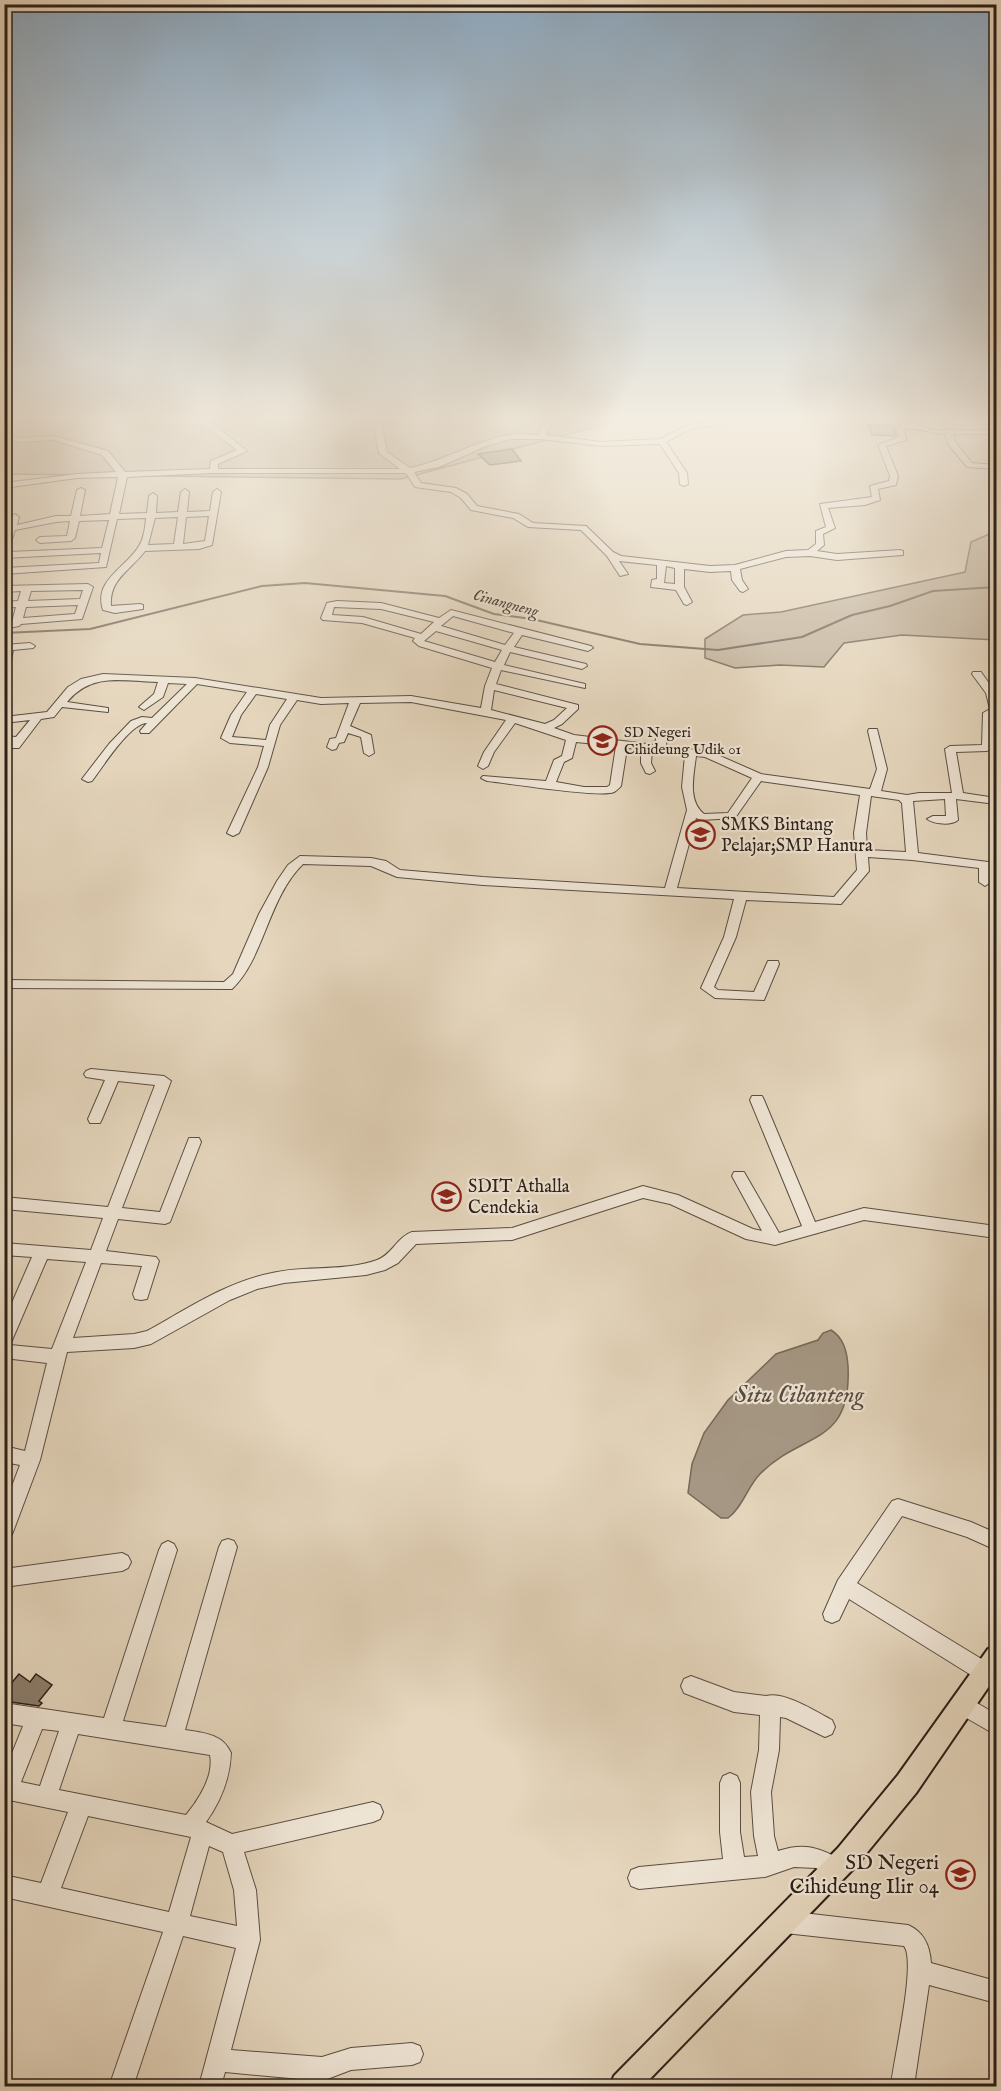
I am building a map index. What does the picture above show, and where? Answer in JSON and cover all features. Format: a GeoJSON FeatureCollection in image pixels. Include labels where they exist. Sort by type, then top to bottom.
{"type":"FeatureCollection","features":[{"type":"Feature","properties":{"kind":"main road"},"geometry":{"type":"LineString","coordinates":[[624,2086],[837,1868],[907,1784],[991,1665]]}},
{"type":"Feature","properties":{"kind":"street"},"geometry":{"type":"LineString","coordinates":[[71,538],[77,514]]}},
{"type":"Feature","properties":{"kind":"street"},"geometry":{"type":"LineString","coordinates":[[4,571],[99,567],[105,562],[115,514]]}},
{"type":"Feature","properties":{"kind":"street"},"geometry":{"type":"LineString","coordinates":[[178,547],[183,514]]}},
{"type":"Feature","properties":{"kind":"street"},"geometry":{"type":"LineString","coordinates":[[8,529],[45,521],[196,514]]}},
{"type":"Feature","properties":{"kind":"street"},"geometry":{"type":"LineString","coordinates":[[143,548],[209,543],[215,514]]}},
{"type":"Feature","properties":{"kind":"street"},"geometry":{"type":"LineString","coordinates":[[501,514],[516,516],[536,526],[587,530],[610,554],[623,574]]}},
{"type":"Feature","properties":{"kind":"street"},"geometry":{"type":"LineString","coordinates":[[810,552],[820,545],[819,533],[831,528],[826,514]]}},
{"type":"Feature","properties":{"kind":"street"},"geometry":{"type":"LineString","coordinates":[[140,607],[115,610],[106,608],[105,605],[110,583],[143,548],[150,516]]}},
{"type":"Feature","properties":{"kind":"street"},"geometry":{"type":"LineString","coordinates":[[15,517],[8,529],[4,553],[107,550]]}},
{"type":"Feature","properties":{"kind":"street"},"geometry":{"type":"LineString","coordinates":[[36,553],[45,521]]}},
{"type":"Feature","properties":{"kind":"street"},"geometry":{"type":"LineString","coordinates":[[40,540],[83,537]]}},
{"type":"Feature","properties":{"kind":"street"},"geometry":{"type":"LineString","coordinates":[[610,554],[625,560],[680,566],[735,568],[771,556],[810,552],[837,557],[900,553]]}},
{"type":"Feature","properties":{"kind":"street"},"geometry":{"type":"LineString","coordinates":[[135,555],[195,553]]}},
{"type":"Feature","properties":{"kind":"street"},"geometry":{"type":"LineString","coordinates":[[662,564],[661,581],[655,582],[654,585],[679,587]]}},
{"type":"Feature","properties":{"kind":"street"},"geometry":{"type":"LineString","coordinates":[[680,566],[679,587],[687,602]]}},
{"type":"Feature","properties":{"kind":"street"},"geometry":{"type":"LineString","coordinates":[[735,568],[737,580],[743,589]]}},
{"type":"Feature","properties":{"kind":"street"},"geometry":{"type":"LineString","coordinates":[[4,589],[85,586],[88,588],[79,617],[75,619],[18,621],[16,624],[4,626]]}},
{"type":"Feature","properties":{"kind":"street"},"geometry":{"type":"LineString","coordinates":[[18,621],[27,588]]}},
{"type":"Feature","properties":{"kind":"street"},"geometry":{"type":"LineString","coordinates":[[4,605],[84,602]]}},
{"type":"Feature","properties":{"kind":"street"},"geometry":{"type":"LineString","coordinates":[[422,637],[363,620],[326,618],[330,605],[381,606],[508,649],[582,666]]}},
{"type":"Feature","properties":{"kind":"street"},"geometry":{"type":"LineString","coordinates":[[581,686],[497,666],[418,641],[451,613],[588,648]]}},
{"type":"Feature","properties":{"kind":"street"},"geometry":{"type":"LineString","coordinates":[[486,712],[490,686],[497,666],[520,632]]}},
{"type":"Feature","properties":{"kind":"street"},"geometry":{"type":"LineString","coordinates":[[4,671],[7,648],[30,646]]}},
{"type":"Feature","properties":{"kind":"street"},"geometry":{"type":"LineString","coordinates":[[933,819],[952,820],[954,796],[950,749],[987,748],[988,713],[996,711],[991,693],[977,674]]}},
{"type":"Feature","properties":{"kind":"street"},"geometry":{"type":"LineString","coordinates":[[144,707],[159,695],[164,678]]}},
{"type":"Feature","properties":{"kind":"street"},"geometry":{"type":"LineString","coordinates":[[4,720],[37,718],[52,714],[72,689],[93,679],[164,678],[293,698],[356,702],[411,699],[513,718],[572,738],[691,751],[716,757],[758,777],[906,800],[919,796],[954,796],[996,801]]}},
{"type":"Feature","properties":{"kind":"street"},"geometry":{"type":"LineString","coordinates":[[145,731],[195,681]]}},
{"type":"Feature","properties":{"kind":"street"},"geometry":{"type":"LineString","coordinates":[[490,686],[574,707],[558,722],[545,728]]}},
{"type":"Feature","properties":{"kind":"street"},"geometry":{"type":"LineString","coordinates":[[253,691],[236,715],[228,739],[269,743]]}},
{"type":"Feature","properties":{"kind":"street"},"geometry":{"type":"LineString","coordinates":[[233,832],[263,767],[278,719],[293,698]]}},
{"type":"Feature","properties":{"kind":"street"},"geometry":{"type":"LineString","coordinates":[[332,747],[334,741],[340,739],[356,702]]}},
{"type":"Feature","properties":{"kind":"street"},"geometry":{"type":"LineString","coordinates":[[59,704],[104,710]]}},
{"type":"Feature","properties":{"kind":"street"},"geometry":{"type":"LineString","coordinates":[[4,739],[17,743],[37,718]]}},
{"type":"Feature","properties":{"kind":"street"},"geometry":{"type":"LineString","coordinates":[[483,766],[489,752],[513,718]]}},
{"type":"Feature","properties":{"kind":"street"},"geometry":{"type":"LineString","coordinates":[[88,779],[112,747],[135,723],[141,720],[155,721]]}},
{"type":"Feature","properties":{"kind":"street"},"geometry":{"type":"LineString","coordinates":[[344,728],[366,735],[369,753]]}},
{"type":"Feature","properties":{"kind":"street"},"geometry":{"type":"LineString","coordinates":[[4,984],[227,986],[238,976],[280,887],[294,864],[300,860],[370,862],[382,864],[401,874],[483,881],[837,901],[863,871],[860,833],[871,793],[882,769],[873,731]]}},
{"type":"Feature","properties":{"kind":"street"},"geometry":{"type":"LineString","coordinates":[[660,748],[662,732]]}},
{"type":"Feature","properties":{"kind":"street"},"geometry":{"type":"LineString","coordinates":[[550,784],[558,760],[567,758],[572,738]]}},
{"type":"Feature","properties":{"kind":"street"},"geometry":{"type":"LineString","coordinates":[[487,778],[607,791],[613,789],[622,744]]}},
{"type":"Feature","properties":{"kind":"street"},"geometry":{"type":"LineString","coordinates":[[647,746],[646,763],[650,771]]}},
{"type":"Feature","properties":{"kind":"street"},"geometry":{"type":"LineString","coordinates":[[670,891],[692,811],[688,793],[691,751]]}},
{"type":"Feature","properties":{"kind":"street"},"geometry":{"type":"LineString","coordinates":[[692,811],[701,817],[731,816],[758,777]]}},
{"type":"Feature","properties":{"kind":"street"},"geometry":{"type":"LineString","coordinates":[[906,800],[912,856]]}},
{"type":"Feature","properties":{"kind":"street"},"geometry":{"type":"LineString","coordinates":[[863,854],[912,856],[991,866],[985,882]]}},
{"type":"Feature","properties":{"kind":"street"},"geometry":{"type":"LineString","coordinates":[[741,895],[730,937],[707,988],[715,994],[759,998],[773,964]]}},
{"type":"Feature","properties":{"kind":"street"},"geometry":{"type":"LineString","coordinates":[[4,1532],[31,1460],[59,1351],[164,1081],[91,1074]]}},
{"type":"Feature","properties":{"kind":"street"},"geometry":{"type":"LineString","coordinates":[[96,1119],[114,1075]]}},
{"type":"Feature","properties":{"kind":"street"},"geometry":{"type":"LineString","coordinates":[[757,1100],[811,1230]]}},
{"type":"Feature","properties":{"kind":"street"},"geometry":{"type":"LineString","coordinates":[[4,1203],[165,1218],[194,1142]]}},
{"type":"Feature","properties":{"kind":"street"},"geometry":{"type":"LineString","coordinates":[[739,1176],[775,1239]]}},
{"type":"Feature","properties":{"kind":"street"},"geometry":{"type":"LineString","coordinates":[[4,1351],[59,1351],[151,1337],[234,1292],[262,1281],[380,1265],[391,1260],[401,1246],[412,1238],[512,1234],[643,1192],[672,1199],[752,1235],[775,1239],[864,1214],[996,1232]]}},
{"type":"Feature","properties":{"kind":"street"},"geometry":{"type":"LineString","coordinates":[[4,1249],[151,1261],[141,1294]]}},
{"type":"Feature","properties":{"kind":"street"},"geometry":{"type":"LineString","coordinates":[[4,1341],[42,1252]]}},
{"type":"Feature","properties":{"kind":"street"},"geometry":{"type":"LineString","coordinates":[[4,1455],[31,1460]]}},
{"type":"Feature","properties":{"kind":"street"},"geometry":{"type":"LineString","coordinates":[[832,1614],[845,1586],[898,1507],[971,1530],[996,1542]]}},
{"type":"Feature","properties":{"kind":"street"},"geometry":{"type":"LineString","coordinates":[[173,1739],[228,1547]]}},
{"type":"Feature","properties":{"kind":"street"},"geometry":{"type":"LineString","coordinates":[[110,1729],[168,1550]]}},
{"type":"Feature","properties":{"kind":"street"},"geometry":{"type":"LineString","coordinates":[[4,1578],[123,1562]]}},
{"type":"Feature","properties":{"kind":"street"},"geometry":{"type":"LineString","coordinates":[[845,1586],[991,1665]]}},
{"type":"Feature","properties":{"kind":"street"},"geometry":{"type":"LineString","coordinates":[[691,1686],[734,1702],[770,1704],[788,1708],[825,1726]]}},
{"type":"Feature","properties":{"kind":"street"},"geometry":{"type":"LineString","coordinates":[[770,1704],[769,1750],[761,1792],[764,1836],[771,1864]]}},
{"type":"Feature","properties":{"kind":"street"},"geometry":{"type":"LineString","coordinates":[[963,1705],[996,1725]]}},
{"type":"Feature","properties":{"kind":"street"},"geometry":{"type":"LineString","coordinates":[[4,1713],[211,1744],[221,1753],[214,1791],[197,1828],[177,1923],[124,2078],[124,2086]]}},
{"type":"Feature","properties":{"kind":"street"},"geometry":{"type":"LineString","coordinates":[[36,1717],[6,1790],[197,1828],[231,1845],[373,1812]]}},
{"type":"Feature","properties":{"kind":"street"},"geometry":{"type":"LineString","coordinates":[[46,1799],[72,1722]]}},
{"type":"Feature","properties":{"kind":"street"},"geometry":{"type":"LineString","coordinates":[[730,1783],[730,1832],[735,1870]]}},
{"type":"Feature","properties":{"kind":"street"},"geometry":{"type":"LineString","coordinates":[[47,1896],[81,1806]]}},
{"type":"Feature","properties":{"kind":"street"},"geometry":{"type":"LineString","coordinates":[[210,2086],[249,1940],[245,1890],[231,1845]]}},
{"type":"Feature","properties":{"kind":"street"},"geometry":{"type":"LineString","coordinates":[[639,1878],[735,1870],[771,1864],[788,1857],[808,1856],[837,1868]]}},
{"type":"Feature","properties":{"kind":"street"},"geometry":{"type":"LineString","coordinates":[[4,1886],[249,1940]]}},
{"type":"Feature","properties":{"kind":"street"},"geometry":{"type":"LineString","coordinates":[[785,1922],[908,1936],[916,1942],[920,1952],[920,1971],[903,2086]]}},
{"type":"Feature","properties":{"kind":"street"},"geometry":{"type":"LineString","coordinates":[[920,1971],[996,1992]]}},
{"type":"Feature","properties":{"kind":"street"},"geometry":{"type":"LineString","coordinates":[[218,2060],[322,2069],[351,2058],[412,2054]]}},
{"type":"Feature","properties":{"kind":"shaded area"},"geometry":{"type":"Polygon","coordinates":[[[996,531],[996,640],[902,635],[844,643],[824,667],[780,665],[735,668],[705,658],[705,639],[743,615],[781,612],[965,572],[971,542],[996,531]]]}},
{"type":"Feature","properties":{"kind":"water","name":"Situ Cibanteng"},"geometry":{"type":"Polygon","coordinates":[[[831,1330],[842,1341],[848,1361],[847,1392],[842,1411],[833,1424],[821,1434],[776,1460],[760,1474],[733,1514],[728,1518],[721,1518],[688,1493],[692,1464],[704,1433],[728,1400],[776,1354],[818,1340],[823,1333],[831,1330]]]}},
{"type":"Feature","properties":{"kind":"building"},"geometry":{"type":"Polygon","coordinates":[[[19,1674],[30,1682],[36,1674],[52,1685],[39,1701],[42,1703],[39,1706],[4,1701],[4,1692],[19,1674]]]}},
{"type":"Feature","properties":{"kind":"waterway","name":"Cinangneng"},"geometry":{"type":"LineString","coordinates":[[4,633],[90,629],[262,586],[305,583],[445,596],[494,614],[532,619],[640,644],[718,650],[802,637],[852,615],[890,606],[933,591],[996,587]]}},
{"type":"Feature","properties":{"kind":"place","name":"SD Negeri Cihideung Udik 01"},"geometry":{"type":"Point","coordinates":[603,741]}},
{"type":"Feature","properties":{"kind":"place","name":"SMKS Bintang Pelajar;SMP Hanura"},"geometry":{"type":"Point","coordinates":[700,834]}},
{"type":"Feature","properties":{"kind":"place","name":"SDIT Athalla Cendekia"},"geometry":{"type":"Point","coordinates":[447,1196]}},
{"type":"Feature","properties":{"kind":"place","name":"SD Negeri Cihideung Ilir 04"},"geometry":{"type":"Point","coordinates":[960,1874]}}]}
